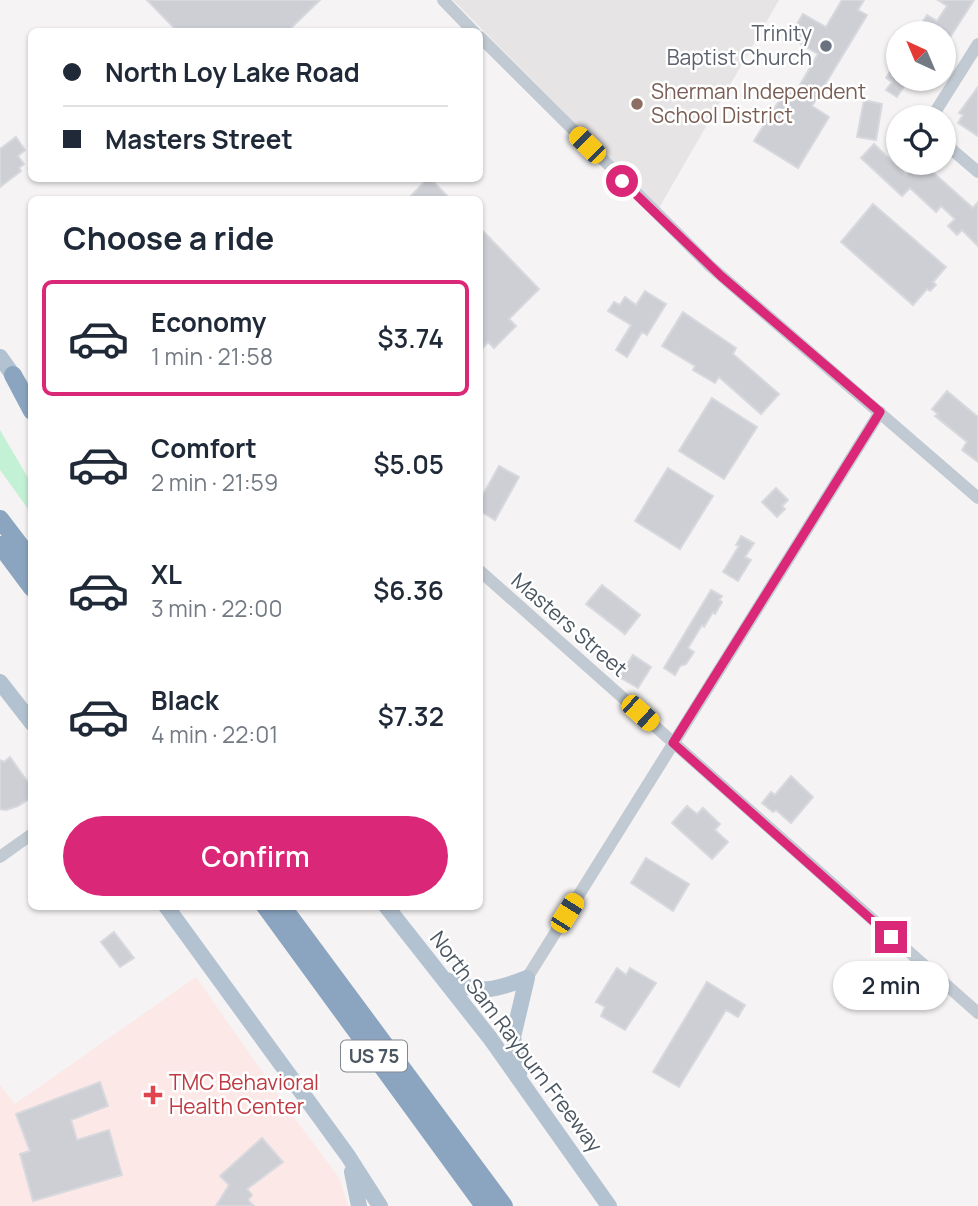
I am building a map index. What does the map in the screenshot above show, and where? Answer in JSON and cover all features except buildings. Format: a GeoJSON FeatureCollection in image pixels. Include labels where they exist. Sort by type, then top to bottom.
{"type":"FeatureCollection","features":[{"type":"Feature","properties":{"kind":"highway"},"geometry":{"type":"LineString","coordinates":[[13,375],[28,403]]}},
{"type":"Feature","properties":{"kind":"highway"},"geometry":{"type":"LineString","coordinates":[[0,519],[28,556]]}},
{"type":"Feature","properties":{"kind":"highway"},"geometry":{"type":"LineString","coordinates":[[0,545],[28,583]]}},
{"type":"Feature","properties":{"kind":"highway","name":"US 75"},"geometry":{"type":"LineString","coordinates":[[268,910],[484,1206]]}},
{"type":"Feature","properties":{"kind":"highway","name":"US 75"},"geometry":{"type":"LineString","coordinates":[[285,910],[504,1206]]}},
{"type":"Feature","properties":{"kind":"main road"},"geometry":{"type":"LineString","coordinates":[[0,357],[28,396]]}},
{"type":"Feature","properties":{"kind":"main road"},"geometry":{"type":"LineString","coordinates":[[0,682],[28,718]]}},
{"type":"Feature","properties":{"kind":"main road"},"geometry":{"type":"LineString","coordinates":[[169,910],[348,1156],[380,1206]]}},
{"type":"Feature","properties":{"kind":"main road","name":"North Sam Rayburn Freeway"},"geometry":{"type":"LineString","coordinates":[[389,910],[523,1083],[609,1206]]}},
{"type":"Feature","properties":{"kind":"main road"},"geometry":{"type":"LineString","coordinates":[[442,978],[467,989],[488,991],[527,978]]}},
{"type":"Feature","properties":{"kind":"main road"},"geometry":{"type":"LineString","coordinates":[[523,1083],[513,1037],[527,978]]}},
{"type":"Feature","properties":{"kind":"main road"},"geometry":{"type":"LineString","coordinates":[[348,1156],[359,1206]]}},
{"type":"Feature","properties":{"kind":"street"},"geometry":{"type":"LineString","coordinates":[[443,0],[470,28]]}},
{"type":"Feature","properties":{"kind":"street"},"geometry":{"type":"LineString","coordinates":[[483,40],[710,266],[978,498]]}},
{"type":"Feature","properties":{"kind":"street"},"geometry":{"type":"LineString","coordinates":[[940,105],[978,44]]}},
{"type":"Feature","properties":{"kind":"street"},"geometry":{"type":"LineString","coordinates":[[956,153],[978,172]]}},
{"type":"Feature","properties":{"kind":"street"},"geometry":{"type":"LineString","coordinates":[[527,978],[880,412]]}},
{"type":"Feature","properties":{"kind":"street","name":"Masters Street"},"geometry":{"type":"LineString","coordinates":[[483,574],[978,1013]]}},
{"type":"Feature","properties":{"kind":"street"},"geometry":{"type":"LineString","coordinates":[[0,857],[28,837]]}},
{"type":"Feature","properties":{"kind":"shaded area","name":"Sherman Independent School District"},"geometry":{"type":"Polygon","coordinates":[[[453,0],[779,0],[659,208],[453,0]]]}},
{"type":"Feature","properties":{"kind":"shaded area","name":"TMC Behavioral Health Center"},"geometry":{"type":"Polygon","coordinates":[[[196,977],[340,1179],[348,1206],[0,1206],[0,1085],[15,1104],[196,977]]]}},
{"type":"Feature","properties":{"kind":"green space"},"geometry":{"type":"Polygon","coordinates":[[[0,430],[28,478],[28,509],[0,470],[0,430]]]}},
{"type":"Feature","properties":{"kind":"place","name":"Trinity Baptist Church"},"geometry":{"type":"Point","coordinates":[826,46]}},
{"type":"Feature","properties":{"kind":"place","name":"Sherman Independent School District"},"geometry":{"type":"Point","coordinates":[637,104]}},
{"type":"Feature","properties":{"kind":"place","name":"TMC Behavioral Health Center"},"geometry":{"type":"Point","coordinates":[153,1095]}},
{"type":"Feature","properties":{"kind":"route"},"geometry":{"type":"LineString","coordinates":[[622,181],[721,276],[880,412],[673,743],[891,937]]}}]}
